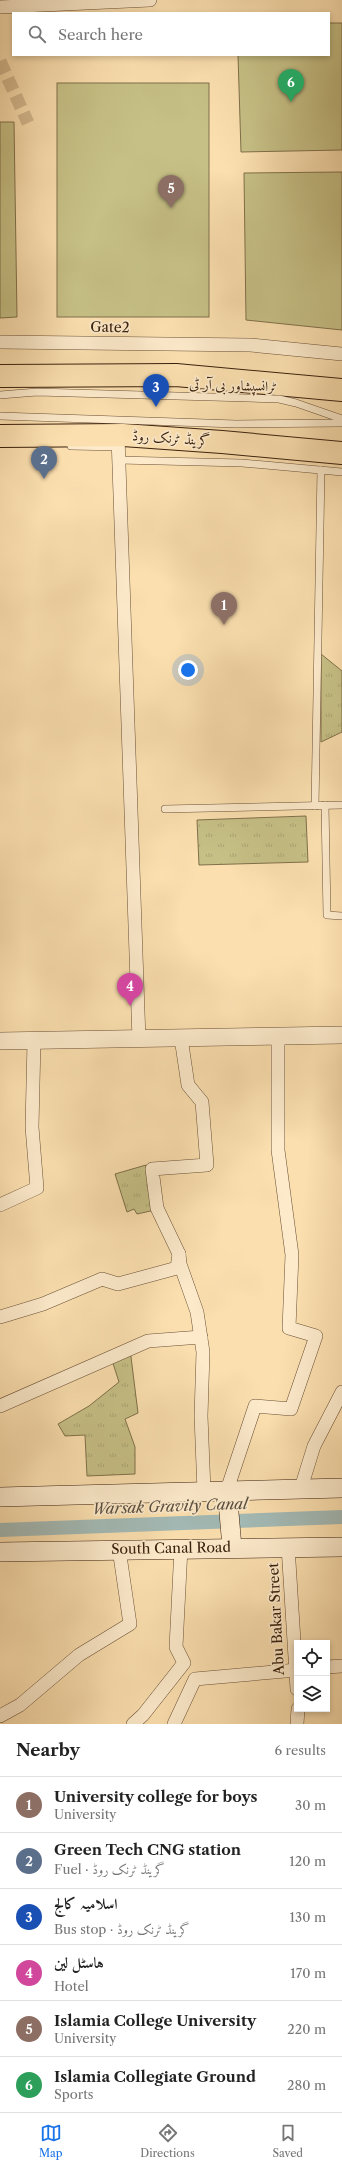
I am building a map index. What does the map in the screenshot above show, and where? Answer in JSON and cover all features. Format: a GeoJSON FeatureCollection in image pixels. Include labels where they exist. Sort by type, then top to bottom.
{"type":"FeatureCollection","features":[{"type":"Feature","properties":{"kind":"highway"},"geometry":{"type":"LineString","coordinates":[[0,376],[176,375],[342,390]]}},
{"type":"Feature","properties":{"kind":"highway","name":"گرینڈ ٹرنک روڈ"},"geometry":{"type":"LineString","coordinates":[[0,436],[119,442],[222,442],[342,453]]}},
{"type":"Feature","properties":{"kind":"main road"},"geometry":{"type":"LineString","coordinates":[[0,1497],[342,1488]]}},
{"type":"Feature","properties":{"kind":"main road"},"geometry":{"type":"LineString","coordinates":[[227,1490],[232,1547]]}},
{"type":"Feature","properties":{"kind":"main road","name":"South Canal Road"},"geometry":{"type":"LineString","coordinates":[[0,1552],[288,1546],[342,1547]]}},
{"type":"Feature","properties":{"kind":"street"},"geometry":{"type":"LineString","coordinates":[[0,7],[150,0]]}},
{"type":"Feature","properties":{"kind":"street","name":"Gate2"},"geometry":{"type":"LineString","coordinates":[[0,342],[257,346],[342,354]]}},
{"type":"Feature","properties":{"kind":"street"},"geometry":{"type":"LineString","coordinates":[[119,442],[139,1040]]}},
{"type":"Feature","properties":{"kind":"street"},"geometry":{"type":"LineString","coordinates":[[0,1041],[139,1040],[342,1035]]}},
{"type":"Feature","properties":{"kind":"street"},"geometry":{"type":"LineString","coordinates":[[227,1490],[255,1406],[291,1409],[316,1336],[289,1328],[292,1255],[278,1150],[278,1036]]}},
{"type":"Feature","properties":{"kind":"street"},"geometry":{"type":"LineString","coordinates":[[181,1038],[188,1085],[202,1102],[207,1165],[152,1169],[157,1208],[179,1254],[180,1264],[197,1312],[203,1352],[201,1416],[204,1491]]}},
{"type":"Feature","properties":{"kind":"street"},"geometry":{"type":"LineString","coordinates":[[0,1205],[37,1188],[32,1127],[34,1041]]}},
{"type":"Feature","properties":{"kind":"street"},"geometry":{"type":"LineString","coordinates":[[0,1317],[42,1304],[102,1279],[118,1284],[177,1268],[179,1254]]}},
{"type":"Feature","properties":{"kind":"street"},"geometry":{"type":"LineString","coordinates":[[0,1406],[148,1341],[201,1337]]}},
{"type":"Feature","properties":{"kind":"street"},"geometry":{"type":"LineString","coordinates":[[301,1488],[314,1446],[342,1392]]}},
{"type":"Feature","properties":{"kind":"street","name":"Abu Bakar Street"},"geometry":{"type":"LineString","coordinates":[[288,1546],[294,1640]]}},
{"type":"Feature","properties":{"kind":"street"},"geometry":{"type":"LineString","coordinates":[[133,1724],[143,1715],[184,1663],[176,1647],[181,1548]]}},
{"type":"Feature","properties":{"kind":"street"},"geometry":{"type":"LineString","coordinates":[[0,1716],[20,1705],[79,1655],[130,1624],[119,1549]]}},
{"type":"Feature","properties":{"kind":"street"},"geometry":{"type":"LineString","coordinates":[[330,1667],[342,1666]]}},
{"type":"Feature","properties":{"kind":"street"},"geometry":{"type":"LineString","coordinates":[[174,1724],[195,1679],[294,1670]]}},
{"type":"Feature","properties":{"kind":"street"},"geometry":{"type":"LineString","coordinates":[[297,1724],[298,1712]]}},
{"type":"Feature","properties":{"kind":"lane","name":"ٹرانسپشاور بی آر ٹی"},"geometry":{"type":"LineString","coordinates":[[0,395],[37,392],[279,399],[296,403],[342,419]]}},
{"type":"Feature","properties":{"kind":"lane"},"geometry":{"type":"LineString","coordinates":[[0,416],[236,424],[342,423]]}},
{"type":"Feature","properties":{"kind":"lane"},"geometry":{"type":"LineString","coordinates":[[60,446],[119,442]]}},
{"type":"Feature","properties":{"kind":"lane"},"geometry":{"type":"LineString","coordinates":[[119,460],[242,463],[342,472]]}},
{"type":"Feature","properties":{"kind":"lane"},"geometry":{"type":"LineString","coordinates":[[315,806],[321,470]]}},
{"type":"Feature","properties":{"kind":"lane"},"geometry":{"type":"LineString","coordinates":[[325,805],[327,915],[342,916]]}},
{"type":"Feature","properties":{"kind":"lane"},"geometry":{"type":"LineString","coordinates":[[165,809],[342,805]]}},
{"type":"Feature","properties":{"kind":"green space"},"geometry":{"type":"Polygon","coordinates":[[[330,23],[342,23],[342,150],[241,152],[238,56],[330,56],[330,23]]]}},
{"type":"Feature","properties":{"kind":"green space"},"geometry":{"type":"Polygon","coordinates":[[[57,83],[209,83],[209,317],[57,317],[57,83]]]}},
{"type":"Feature","properties":{"kind":"green space"},"geometry":{"type":"Polygon","coordinates":[[[0,122],[14,122],[17,317],[0,318],[0,122]]]}},
{"type":"Feature","properties":{"kind":"green space"},"geometry":{"type":"Polygon","coordinates":[[[342,172],[342,330],[246,320],[244,173],[342,172]]]}},
{"type":"Feature","properties":{"kind":"green space"},"geometry":{"type":"Polygon","coordinates":[[[321,654],[342,671],[342,732],[321,742],[321,654]]]}},
{"type":"Feature","properties":{"kind":"green space"},"geometry":{"type":"Polygon","coordinates":[[[306,816],[308,862],[199,865],[197,820],[306,816]]]}},
{"type":"Feature","properties":{"kind":"green space"},"geometry":{"type":"Polygon","coordinates":[[[146,1165],[155,1210],[137,1214],[134,1209],[127,1212],[115,1174],[146,1165]]]}},
{"type":"Feature","properties":{"kind":"green space"},"geometry":{"type":"Polygon","coordinates":[[[130,1349],[138,1413],[125,1419],[135,1447],[135,1474],[87,1476],[85,1435],[65,1436],[58,1424],[89,1406],[119,1382],[110,1354],[130,1349]]]}},
{"type":"Feature","properties":{"kind":"waterway","name":"Warsak Gravity Canal"},"geometry":{"type":"LineString","coordinates":[[0,1530],[342,1517]]}},
{"type":"Feature","properties":{"kind":"tunnel"},"geometry":{"type":"LineString","coordinates":[[0,61],[28,123]]}},
{"type":"Feature","properties":{"kind":"place","name":"Islamia Collegiate Ground"},"geometry":{"type":"Point","coordinates":[291,102]}},
{"type":"Feature","properties":{"kind":"place","name":"Islamia College University"},"geometry":{"type":"Point","coordinates":[171,208]}},
{"type":"Feature","properties":{"kind":"place","name":"اسلامیہ کالج"},"geometry":{"type":"Point","coordinates":[156,407]}},
{"type":"Feature","properties":{"kind":"place","name":"Green Tech CNG station"},"geometry":{"type":"Point","coordinates":[44,479]}},
{"type":"Feature","properties":{"kind":"place","name":"University college for boys"},"geometry":{"type":"Point","coordinates":[224,625]}},
{"type":"Feature","properties":{"kind":"place","name":"ہاسٹل لین"},"geometry":{"type":"Point","coordinates":[130,1006]}}]}
